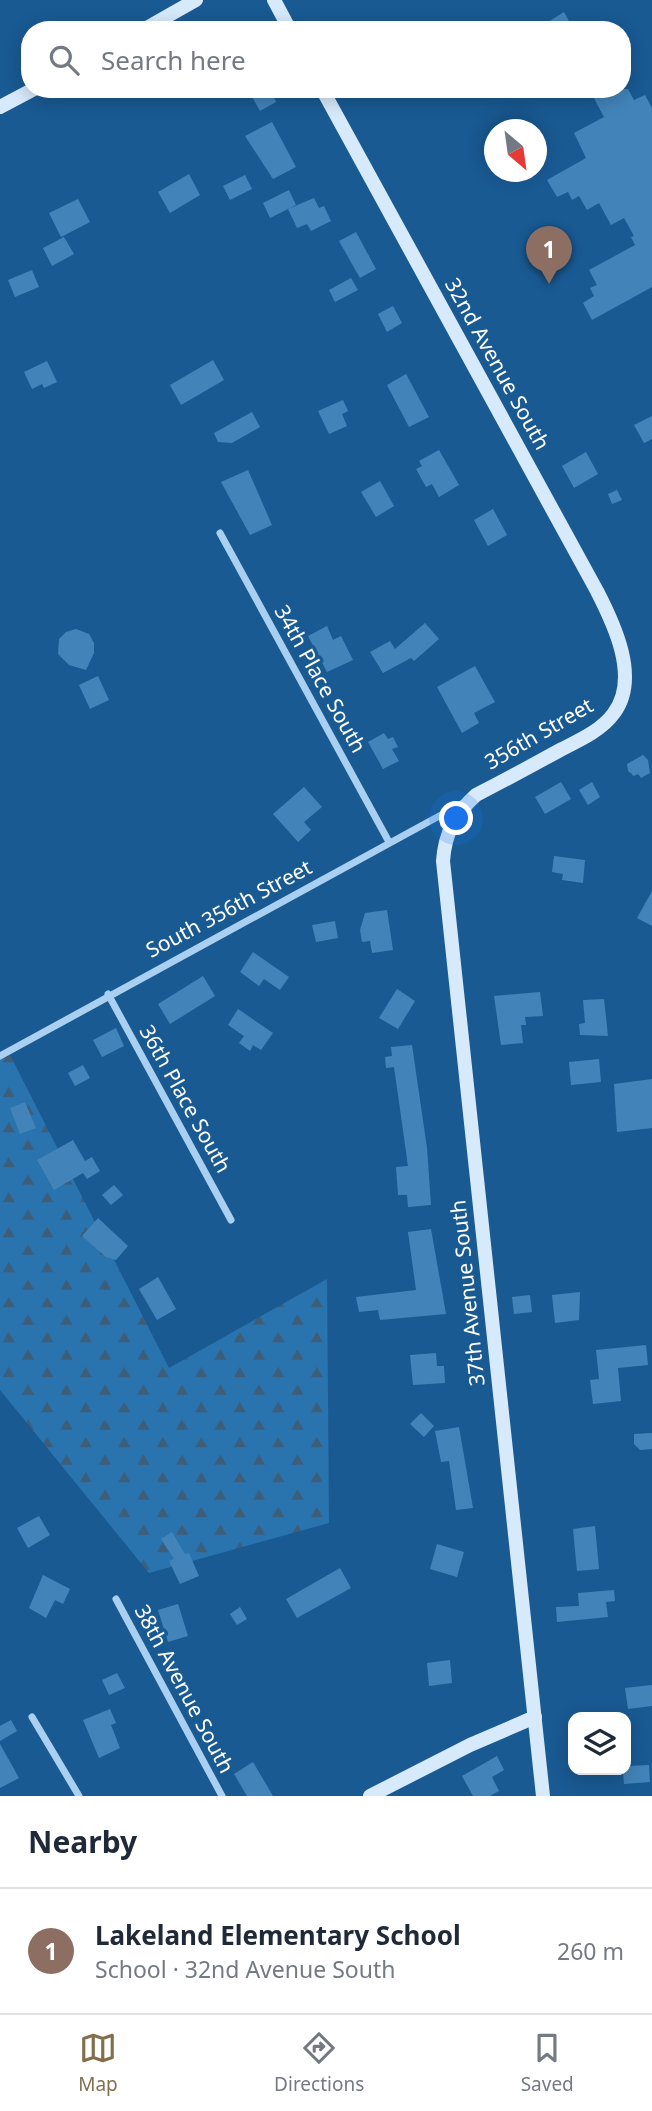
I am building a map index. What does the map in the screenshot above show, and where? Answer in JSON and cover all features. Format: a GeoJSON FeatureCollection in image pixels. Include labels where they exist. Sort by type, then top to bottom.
{"type":"FeatureCollection","features":[{"type":"Feature","properties":{"kind":"street"},"geometry":{"type":"LineString","coordinates":[[158,21],[196,0]]}},
{"type":"Feature","properties":{"kind":"street"},"geometry":{"type":"LineString","coordinates":[[274,0],[285,21]]}},
{"type":"Feature","properties":{"kind":"street"},"geometry":{"type":"LineString","coordinates":[[0,107],[21,96]]}},
{"type":"Feature","properties":{"kind":"street","name":"32nd Avenue South"},"geometry":{"type":"LineString","coordinates":[[327,98],[597,591],[617,635],[624,664]]}},
{"type":"Feature","properties":{"kind":"street","name":"34th Place South"},"geometry":{"type":"LineString","coordinates":[[220,533],[389,842]]}},
{"type":"Feature","properties":{"kind":"street","name":"356th Street"},"geometry":{"type":"LineString","coordinates":[[476,795],[605,723],[619,705],[623,694],[624,664]]}},
{"type":"Feature","properties":{"kind":"street","name":"South 356th Street"},"geometry":{"type":"LineString","coordinates":[[0,1056],[108,994],[476,795]]}},
{"type":"Feature","properties":{"kind":"street","name":"37th Avenue South"},"geometry":{"type":"LineString","coordinates":[[476,795],[462,808],[449,830],[444,848],[443,879],[543,1796]]}},
{"type":"Feature","properties":{"kind":"street","name":"36th Place South"},"geometry":{"type":"LineString","coordinates":[[108,994],[231,1220]]}},
{"type":"Feature","properties":{"kind":"street","name":"38th Avenue South"},"geometry":{"type":"LineString","coordinates":[[116,1599],[222,1796]]}},
{"type":"Feature","properties":{"kind":"street"},"geometry":{"type":"LineString","coordinates":[[32,1717],[79,1796]]}},
{"type":"Feature","properties":{"kind":"street"},"geometry":{"type":"LineString","coordinates":[[370,1796],[470,1745],[535,1717]]}},
{"type":"Feature","properties":{"kind":"green space"},"geometry":{"type":"Polygon","coordinates":[[[8,1051],[169,1368],[327,1279],[329,1523],[149,1573],[0,1390],[0,1055],[8,1051]]]}},
{"type":"Feature","properties":{"kind":"building"},"geometry":{"type":"Polygon","coordinates":[[[564,12],[569,21],[550,21],[564,12]]]}},
{"type":"Feature","properties":{"kind":"building"},"geometry":{"type":"Polygon","coordinates":[[[631,94],[634,100],[645,95],[652,108],[652,287],[592,320],[583,303],[594,296],[590,288],[597,285],[589,270],[635,245],[631,237],[634,236],[624,218],[611,225],[599,203],[587,210],[579,196],[572,200],[568,192],[557,197],[547,180],[586,158],[574,133],[604,117],[594,98],[631,98],[631,94]]]}},
{"type":"Feature","properties":{"kind":"building"},"geometry":{"type":"Polygon","coordinates":[[[253,98],[274,98],[276,102],[260,111],[253,98]]]}},
{"type":"Feature","properties":{"kind":"building"},"geometry":{"type":"Polygon","coordinates":[[[272,122],[296,167],[273,179],[245,136],[272,122]]]}},
{"type":"Feature","properties":{"kind":"building"},"geometry":{"type":"Polygon","coordinates":[[[189,174],[200,195],[170,213],[158,192],[189,174]]]}},
{"type":"Feature","properties":{"kind":"building"},"geometry":{"type":"Polygon","coordinates":[[[245,175],[252,189],[230,200],[223,186],[245,175]]]}},
{"type":"Feature","properties":{"kind":"building"},"geometry":{"type":"Polygon","coordinates":[[[289,190],[296,205],[270,218],[263,203],[289,190]]]}},
{"type":"Feature","properties":{"kind":"building"},"geometry":{"type":"Polygon","coordinates":[[[314,198],[319,208],[324,206],[331,221],[311,231],[307,224],[297,228],[288,209],[314,198]]]}},
{"type":"Feature","properties":{"kind":"building"},"geometry":{"type":"Polygon","coordinates":[[[78,199],[90,222],[61,237],[49,213],[78,199]]]}},
{"type":"Feature","properties":{"kind":"building"},"geometry":{"type":"Polygon","coordinates":[[[356,232],[376,269],[360,278],[339,241],[356,232]]]}},
{"type":"Feature","properties":{"kind":"building"},"geometry":{"type":"Polygon","coordinates":[[[64,237],[74,254],[52,266],[43,248],[64,237]]]}},
{"type":"Feature","properties":{"kind":"building"},"geometry":{"type":"Polygon","coordinates":[[[32,270],[39,287],[15,297],[8,280],[32,270]]]}},
{"type":"Feature","properties":{"kind":"building"},"geometry":{"type":"Polygon","coordinates":[[[351,278],[358,290],[335,302],[329,290],[351,278]]]}},
{"type":"Feature","properties":{"kind":"building"},"geometry":{"type":"Polygon","coordinates":[[[393,306],[402,323],[387,332],[378,314],[393,306]]]}},
{"type":"Feature","properties":{"kind":"building"},"geometry":{"type":"Polygon","coordinates":[[[213,360],[224,380],[181,405],[170,385],[213,360]]]}},
{"type":"Feature","properties":{"kind":"building"},"geometry":{"type":"Polygon","coordinates":[[[47,361],[57,382],[44,388],[42,384],[32,389],[24,372],[47,361]]]}},
{"type":"Feature","properties":{"kind":"building"},"geometry":{"type":"Polygon","coordinates":[[[406,374],[429,417],[409,427],[387,385],[406,374]]]}},
{"type":"Feature","properties":{"kind":"building"},"geometry":{"type":"Polygon","coordinates":[[[343,400],[348,411],[342,414],[347,426],[329,434],[318,411],[343,400]]]}},
{"type":"Feature","properties":{"kind":"building"},"geometry":{"type":"Polygon","coordinates":[[[252,412],[260,427],[232,443],[218,442],[214,433],[252,412]]]}},
{"type":"Feature","properties":{"kind":"building"},"geometry":{"type":"Polygon","coordinates":[[[652,416],[652,439],[644,443],[634,425],[652,416]]]}},
{"type":"Feature","properties":{"kind":"building"},"geometry":{"type":"Polygon","coordinates":[[[439,450],[459,485],[439,497],[432,484],[426,487],[416,469],[422,466],[419,461],[439,450]]]}},
{"type":"Feature","properties":{"kind":"building"},"geometry":{"type":"Polygon","coordinates":[[[586,452],[598,474],[574,488],[562,466],[586,452]]]}},
{"type":"Feature","properties":{"kind":"building"},"geometry":{"type":"Polygon","coordinates":[[[248,470],[272,525],[250,535],[221,482],[248,470]]]}},
{"type":"Feature","properties":{"kind":"building"},"geometry":{"type":"Polygon","coordinates":[[[380,481],[394,506],[376,517],[361,492],[380,481]]]}},
{"type":"Feature","properties":{"kind":"building"},"geometry":{"type":"Polygon","coordinates":[[[617,490],[622,500],[612,504],[608,494],[617,490]]]}},
{"type":"Feature","properties":{"kind":"building"},"geometry":{"type":"Polygon","coordinates":[[[493,509],[507,535],[488,546],[474,520],[493,509]]]}},
{"type":"Feature","properties":{"kind":"building"},"geometry":{"type":"Polygon","coordinates":[[[425,623],[439,639],[414,661],[411,658],[383,673],[370,652],[390,641],[395,649],[425,623]]]}},
{"type":"Feature","properties":{"kind":"building"},"geometry":{"type":"Polygon","coordinates":[[[327,626],[333,640],[341,636],[353,660],[327,672],[308,636],[327,626]]]}},
{"type":"Feature","properties":{"kind":"building"},"geometry":{"type":"Polygon","coordinates":[[[76,629],[89,634],[94,643],[94,653],[86,670],[69,665],[58,654],[59,639],[66,632],[76,629]]]}},
{"type":"Feature","properties":{"kind":"building"},"geometry":{"type":"Polygon","coordinates":[[[475,666],[495,702],[474,713],[479,723],[462,733],[437,687],[475,666]]]}},
{"type":"Feature","properties":{"kind":"building"},"geometry":{"type":"Polygon","coordinates":[[[98,676],[109,700],[90,709],[79,685],[98,676]]]}},
{"type":"Feature","properties":{"kind":"building"},"geometry":{"type":"Polygon","coordinates":[[[384,733],[388,739],[393,737],[398,747],[392,749],[399,761],[383,769],[368,742],[384,733]]]}},
{"type":"Feature","properties":{"kind":"building"},"geometry":{"type":"Polygon","coordinates":[[[643,755],[648,760],[650,773],[641,778],[628,771],[627,764],[643,755]]]}},
{"type":"Feature","properties":{"kind":"building"},"geometry":{"type":"Polygon","coordinates":[[[561,782],[571,799],[545,814],[535,797],[561,782]]]}},
{"type":"Feature","properties":{"kind":"building"},"geometry":{"type":"Polygon","coordinates":[[[592,782],[600,797],[588,805],[579,790],[592,782]]]}},
{"type":"Feature","properties":{"kind":"building"},"geometry":{"type":"Polygon","coordinates":[[[304,787],[322,807],[304,822],[311,830],[298,842],[273,814],[304,787]]]}},
{"type":"Feature","properties":{"kind":"building"},"geometry":{"type":"Polygon","coordinates":[[[554,856],[585,860],[583,883],[562,880],[563,874],[552,872],[554,856]]]}},
{"type":"Feature","properties":{"kind":"building"},"geometry":{"type":"Polygon","coordinates":[[[652,891],[652,926],[637,918],[652,891]]]}},
{"type":"Feature","properties":{"kind":"building"},"geometry":{"type":"Polygon","coordinates":[[[387,910],[393,950],[372,953],[370,941],[362,942],[360,930],[365,913],[387,910]]]}},
{"type":"Feature","properties":{"kind":"building"},"geometry":{"type":"Polygon","coordinates":[[[335,921],[338,938],[316,942],[312,925],[335,921]]]}},
{"type":"Feature","properties":{"kind":"building"},"geometry":{"type":"Polygon","coordinates":[[[253,952],[289,977],[280,990],[264,979],[259,986],[240,972],[253,952]]]}},
{"type":"Feature","properties":{"kind":"building"},"geometry":{"type":"Polygon","coordinates":[[[203,976],[215,996],[170,1024],[158,1004],[203,976]]]}},
{"type":"Feature","properties":{"kind":"building"},"geometry":{"type":"Polygon","coordinates":[[[397,989],[415,1001],[398,1029],[379,1018],[397,989]]]}},
{"type":"Feature","properties":{"kind":"building"},"geometry":{"type":"Polygon","coordinates":[[[540,992],[543,1016],[525,1017],[526,1025],[521,1025],[523,1043],[501,1045],[494,996],[540,992]]]}},
{"type":"Feature","properties":{"kind":"building"},"geometry":{"type":"Polygon","coordinates":[[[604,999],[608,1036],[580,1035],[579,1024],[585,1023],[583,1000],[604,999]]]}},
{"type":"Feature","properties":{"kind":"building"},"geometry":{"type":"Polygon","coordinates":[[[238,1009],[273,1033],[261,1050],[253,1045],[250,1051],[239,1043],[244,1036],[228,1025],[238,1009]]]}},
{"type":"Feature","properties":{"kind":"building"},"geometry":{"type":"Polygon","coordinates":[[[116,1028],[124,1046],[102,1057],[93,1040],[116,1028]]]}},
{"type":"Feature","properties":{"kind":"building"},"geometry":{"type":"Polygon","coordinates":[[[412,1045],[427,1148],[431,1205],[408,1207],[407,1195],[398,1195],[396,1167],[408,1166],[394,1067],[386,1068],[385,1057],[392,1056],[391,1047],[412,1045]]]}},
{"type":"Feature","properties":{"kind":"building"},"geometry":{"type":"Polygon","coordinates":[[[599,1059],[601,1082],[571,1085],[569,1062],[599,1059]]]}},
{"type":"Feature","properties":{"kind":"building"},"geometry":{"type":"Polygon","coordinates":[[[83,1065],[90,1078],[75,1086],[68,1073],[83,1065]]]}},
{"type":"Feature","properties":{"kind":"building"},"geometry":{"type":"Polygon","coordinates":[[[652,1079],[652,1128],[617,1132],[614,1084],[652,1079]]]}},
{"type":"Feature","properties":{"kind":"building"},"geometry":{"type":"Polygon","coordinates":[[[25,1102],[36,1128],[20,1134],[10,1108],[25,1102]]]}},
{"type":"Feature","properties":{"kind":"building"},"geometry":{"type":"Polygon","coordinates":[[[73,1140],[85,1161],[92,1157],[100,1171],[87,1179],[83,1173],[54,1190],[37,1160],[73,1140]]]}},
{"type":"Feature","properties":{"kind":"building"},"geometry":{"type":"Polygon","coordinates":[[[114,1185],[123,1195],[111,1205],[102,1195],[114,1185]]]}},
{"type":"Feature","properties":{"kind":"building"},"geometry":{"type":"Polygon","coordinates":[[[98,1218],[128,1246],[116,1260],[106,1257],[82,1236],[98,1218]]]}},
{"type":"Feature","properties":{"kind":"building"},"geometry":{"type":"Polygon","coordinates":[[[431,1229],[446,1314],[380,1320],[378,1310],[359,1312],[356,1297],[416,1290],[408,1232],[431,1229]]]}},
{"type":"Feature","properties":{"kind":"building"},"geometry":{"type":"Polygon","coordinates":[[[158,1277],[176,1309],[157,1320],[139,1289],[158,1277]]]}},
{"type":"Feature","properties":{"kind":"building"},"geometry":{"type":"Polygon","coordinates":[[[580,1292],[579,1320],[555,1323],[552,1295],[580,1292]]]}},
{"type":"Feature","properties":{"kind":"building"},"geometry":{"type":"Polygon","coordinates":[[[530,1295],[532,1312],[514,1314],[512,1297],[530,1295]]]}},
{"type":"Feature","properties":{"kind":"building"},"geometry":{"type":"Polygon","coordinates":[[[646,1345],[648,1365],[618,1368],[621,1401],[593,1404],[590,1380],[599,1379],[596,1350],[646,1345]]]}},
{"type":"Feature","properties":{"kind":"building"},"geometry":{"type":"Polygon","coordinates":[[[436,1353],[437,1366],[444,1366],[445,1383],[413,1385],[410,1355],[436,1353]]]}},
{"type":"Feature","properties":{"kind":"building"},"geometry":{"type":"Polygon","coordinates":[[[421,1413],[434,1426],[424,1437],[410,1424],[421,1413]]]}},
{"type":"Feature","properties":{"kind":"building"},"geometry":{"type":"Polygon","coordinates":[[[459,1427],[473,1508],[456,1510],[449,1461],[441,1462],[435,1431],[459,1427]]]}},
{"type":"Feature","properties":{"kind":"building"},"geometry":{"type":"Polygon","coordinates":[[[652,1433],[652,1449],[640,1450],[634,1444],[634,1434],[652,1433]]]}},
{"type":"Feature","properties":{"kind":"building"},"geometry":{"type":"Polygon","coordinates":[[[39,1516],[50,1535],[28,1548],[17,1528],[39,1516]]]}},
{"type":"Feature","properties":{"kind":"building"},"geometry":{"type":"Polygon","coordinates":[[[595,1526],[599,1569],[577,1571],[573,1529],[595,1526]]]}},
{"type":"Feature","properties":{"kind":"building"},"geometry":{"type":"Polygon","coordinates":[[[172,1532],[185,1554],[189,1553],[199,1576],[180,1584],[169,1561],[174,1559],[161,1539],[172,1532]]]}},
{"type":"Feature","properties":{"kind":"building"},"geometry":{"type":"Polygon","coordinates":[[[437,1544],[464,1552],[457,1577],[430,1569],[437,1544]]]}},
{"type":"Feature","properties":{"kind":"building"},"geometry":{"type":"Polygon","coordinates":[[[340,1568],[351,1588],[297,1618],[286,1599],[340,1568]]]}},
{"type":"Feature","properties":{"kind":"building"},"geometry":{"type":"Polygon","coordinates":[[[43,1575],[70,1589],[63,1604],[55,1600],[46,1618],[29,1608],[43,1575]]]}},
{"type":"Feature","properties":{"kind":"building"},"geometry":{"type":"Polygon","coordinates":[[[614,1590],[615,1601],[606,1602],[608,1617],[557,1622],[556,1607],[579,1606],[578,1593],[614,1590]]]}},
{"type":"Feature","properties":{"kind":"building"},"geometry":{"type":"Polygon","coordinates":[[[178,1604],[188,1636],[168,1642],[158,1610],[178,1604]]]}},
{"type":"Feature","properties":{"kind":"building"},"geometry":{"type":"Polygon","coordinates":[[[240,1607],[247,1619],[237,1625],[230,1614],[240,1607]]]}},
{"type":"Feature","properties":{"kind":"building"},"geometry":{"type":"Polygon","coordinates":[[[450,1660],[452,1683],[429,1686],[427,1663],[450,1660]]]}},
{"type":"Feature","properties":{"kind":"building"},"geometry":{"type":"Polygon","coordinates":[[[117,1673],[125,1688],[109,1695],[102,1680],[117,1673]]]}},
{"type":"Feature","properties":{"kind":"building"},"geometry":{"type":"Polygon","coordinates":[[[652,1685],[652,1706],[628,1709],[625,1688],[652,1685]]]}},
{"type":"Feature","properties":{"kind":"building"},"geometry":{"type":"Polygon","coordinates":[[[110,1709],[116,1723],[111,1725],[120,1748],[99,1758],[83,1720],[110,1709]]]}},
{"type":"Feature","properties":{"kind":"building"},"geometry":{"type":"Polygon","coordinates":[[[11,1720],[17,1731],[0,1741],[0,1726],[11,1720]]]}},
{"type":"Feature","properties":{"kind":"building"},"geometry":{"type":"Polygon","coordinates":[[[0,1744],[19,1778],[0,1788],[0,1744]]]}},
{"type":"Feature","properties":{"kind":"building"},"geometry":{"type":"Polygon","coordinates":[[[497,1756],[504,1770],[492,1777],[499,1791],[490,1796],[473,1796],[462,1776],[497,1756]]]}},
{"type":"Feature","properties":{"kind":"building"},"geometry":{"type":"Polygon","coordinates":[[[253,1762],[273,1796],[247,1796],[234,1774],[253,1762]]]}},
{"type":"Feature","properties":{"kind":"building"},"geometry":{"type":"Polygon","coordinates":[[[649,1765],[650,1782],[624,1784],[623,1775],[631,1775],[631,1766],[649,1765]]]}},
{"type":"Feature","properties":{"kind":"place","name":"Lakeland Elementary School"},"geometry":{"type":"Point","coordinates":[549,284]}}]}
